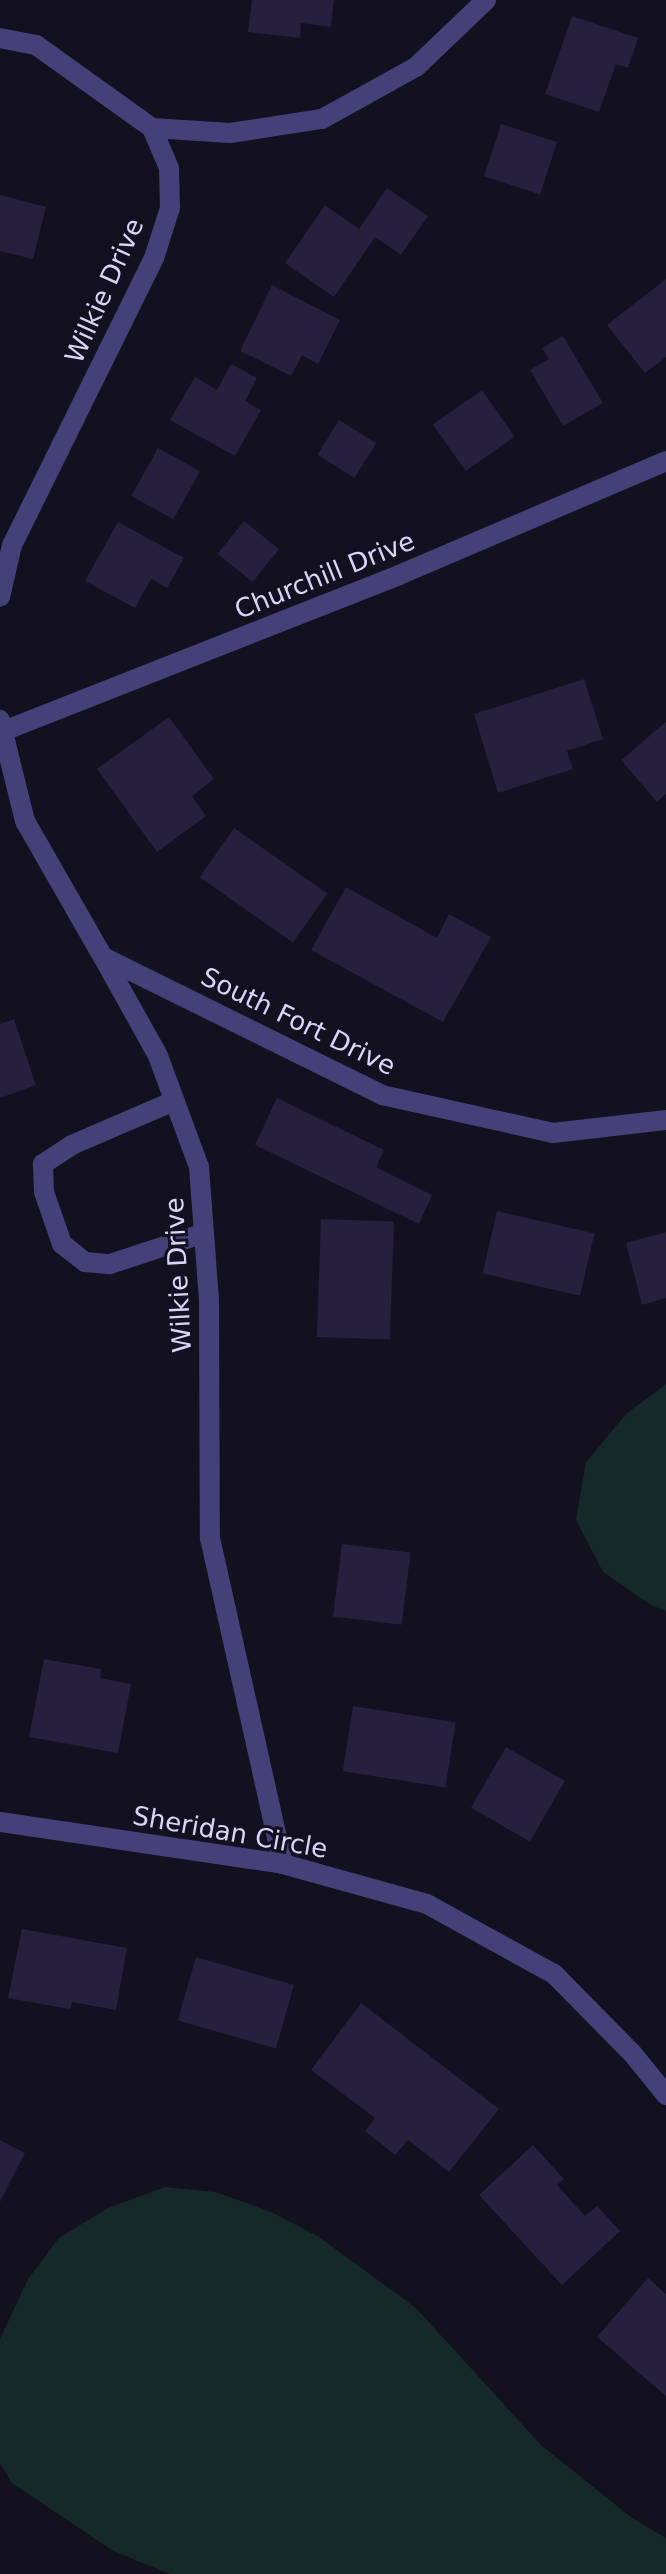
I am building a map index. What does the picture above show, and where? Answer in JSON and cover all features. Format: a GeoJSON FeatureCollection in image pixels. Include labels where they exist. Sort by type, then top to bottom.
{"type":"FeatureCollection","features":[{"type":"Feature","properties":{"kind":"street"},"geometry":{"type":"LineString","coordinates":[[0,38],[36,45],[152,128],[230,133],[322,119],[416,67],[486,0]]}},
{"type":"Feature","properties":{"kind":"street","name":"Wilkie Drive"},"geometry":{"type":"LineString","coordinates":[[0,597],[12,545],[154,258],[170,208],[170,195],[169,168],[152,128]]}},
{"type":"Feature","properties":{"kind":"street","name":"Churchill Drive"},"geometry":{"type":"LineString","coordinates":[[1,732],[373,586],[666,461]]}},
{"type":"Feature","properties":{"kind":"street","name":"Wilkie Drive"},"geometry":{"type":"LineString","coordinates":[[0,720],[25,821],[158,1056],[199,1167],[209,1299],[210,1538],[283,1864]]}},
{"type":"Feature","properties":{"kind":"street","name":"South Fort Drive"},"geometry":{"type":"LineString","coordinates":[[103,957],[382,1095],[553,1133],[666,1120]]}},
{"type":"Feature","properties":{"kind":"street"},"geometry":{"type":"LineString","coordinates":[[174,1101],[72,1145],[43,1164],[44,1192],[62,1244],[85,1262],[110,1264],[202,1234]]}},
{"type":"Feature","properties":{"kind":"street","name":"Sheridan Circle"},"geometry":{"type":"LineString","coordinates":[[0,1822],[283,1864],[427,1904],[554,1974],[632,2053],[666,2095]]}},
{"type":"Feature","properties":{"kind":"green space"},"geometry":{"type":"Polygon","coordinates":[[[666,1384],[666,1611],[651,1605],[603,1572],[576,1520],[586,1462],[626,1414],[666,1384]]]}},
{"type":"Feature","properties":{"kind":"green space"},"geometry":{"type":"Polygon","coordinates":[[[165,2187],[216,2192],[271,2212],[319,2237],[416,2308],[541,2445],[632,2518],[666,2538],[666,2574],[170,2574],[113,2551],[12,2483],[0,2464],[0,2339],[28,2279],[59,2238],[108,2208],[165,2187]]]}},
{"type":"Feature","properties":{"kind":"building"},"geometry":{"type":"Polygon","coordinates":[[[252,0],[334,0],[331,27],[301,23],[300,38],[248,32],[252,0]]]}},
{"type":"Feature","properties":{"kind":"building"},"geometry":{"type":"Polygon","coordinates":[[[572,16],[638,38],[628,68],[616,64],[599,112],[545,94],[572,16]]]}},
{"type":"Feature","properties":{"kind":"building"},"geometry":{"type":"Polygon","coordinates":[[[501,124],[557,142],[540,195],[484,176],[501,124]]]}},
{"type":"Feature","properties":{"kind":"building"},"geometry":{"type":"Polygon","coordinates":[[[387,188],[428,216],[401,255],[375,237],[334,297],[285,263],[325,205],[359,229],[387,188]]]}},
{"type":"Feature","properties":{"kind":"building"},"geometry":{"type":"Polygon","coordinates":[[[0,195],[46,207],[33,259],[0,251],[0,195]]]}},
{"type":"Feature","properties":{"kind":"building"},"geometry":{"type":"Polygon","coordinates":[[[666,279],[666,357],[645,373],[607,325],[666,279]]]}},
{"type":"Feature","properties":{"kind":"building"},"geometry":{"type":"Polygon","coordinates":[[[272,285],[340,320],[318,364],[302,355],[291,376],[240,351],[272,285]]]}},
{"type":"Feature","properties":{"kind":"building"},"geometry":{"type":"Polygon","coordinates":[[[563,336],[603,403],[563,426],[530,370],[549,359],[542,348],[563,336]]]}},
{"type":"Feature","properties":{"kind":"building"},"geometry":{"type":"Polygon","coordinates":[[[231,364],[257,378],[245,401],[261,410],[235,456],[170,420],[195,377],[217,390],[231,364]]]}},
{"type":"Feature","properties":{"kind":"building"},"geometry":{"type":"Polygon","coordinates":[[[482,390],[515,437],[466,471],[433,424],[482,390]]]}},
{"type":"Feature","properties":{"kind":"building"},"geometry":{"type":"Polygon","coordinates":[[[339,420],[376,443],[355,478],[317,455],[339,420]]]}},
{"type":"Feature","properties":{"kind":"building"},"geometry":{"type":"Polygon","coordinates":[[[158,448],[200,471],[173,519],[131,496],[158,448]]]}},
{"type":"Feature","properties":{"kind":"building"},"geometry":{"type":"Polygon","coordinates":[[[244,521],[279,549],[253,582],[218,554],[244,521]]]}},
{"type":"Feature","properties":{"kind":"building"},"geometry":{"type":"Polygon","coordinates":[[[118,522],[184,558],[167,588],[151,579],[135,608],[85,581],[118,522]]]}},
{"type":"Feature","properties":{"kind":"building"},"geometry":{"type":"Polygon","coordinates":[[[584,679],[603,739],[567,751],[573,769],[498,793],[474,714],[584,679]]]}},
{"type":"Feature","properties":{"kind":"building"},"geometry":{"type":"Polygon","coordinates":[[[169,717],[214,779],[192,796],[206,816],[157,852],[97,769],[169,717]]]}},
{"type":"Feature","properties":{"kind":"building"},"geometry":{"type":"Polygon","coordinates":[[[666,722],[666,794],[657,802],[621,760],[666,722]]]}},
{"type":"Feature","properties":{"kind":"building"},"geometry":{"type":"Polygon","coordinates":[[[234,828],[327,893],[293,943],[200,877],[234,828]]]}},
{"type":"Feature","properties":{"kind":"building"},"geometry":{"type":"Polygon","coordinates":[[[346,887],[437,938],[449,914],[491,937],[443,1022],[311,950],[346,887]]]}},
{"type":"Feature","properties":{"kind":"building"},"geometry":{"type":"Polygon","coordinates":[[[14,1019],[36,1085],[0,1098],[0,1024],[14,1019]]]}},
{"type":"Feature","properties":{"kind":"building"},"geometry":{"type":"Polygon","coordinates":[[[277,1098],[384,1150],[376,1167],[432,1195],[419,1224],[255,1145],[277,1098]]]}},
{"type":"Feature","properties":{"kind":"building"},"geometry":{"type":"Polygon","coordinates":[[[497,1211],[594,1233],[580,1296],[483,1273],[497,1211]]]}},
{"type":"Feature","properties":{"kind":"building"},"geometry":{"type":"Polygon","coordinates":[[[321,1219],[394,1222],[390,1339],[317,1337],[321,1219]]]}},
{"type":"Feature","properties":{"kind":"building"},"geometry":{"type":"Polygon","coordinates":[[[666,1232],[666,1298],[642,1305],[626,1243],[666,1232]]]}},
{"type":"Feature","properties":{"kind":"building"},"geometry":{"type":"Polygon","coordinates":[[[342,1544],[410,1552],[402,1625],[333,1616],[342,1544]]]}},
{"type":"Feature","properties":{"kind":"building"},"geometry":{"type":"Polygon","coordinates":[[[44,1659],[101,1669],[100,1678],[131,1684],[118,1753],[29,1737],[44,1659]]]}},
{"type":"Feature","properties":{"kind":"building"},"geometry":{"type":"Polygon","coordinates":[[[353,1706],[456,1722],[445,1787],[343,1771],[353,1706]]]}},
{"type":"Feature","properties":{"kind":"building"},"geometry":{"type":"Polygon","coordinates":[[[506,1747],[565,1781],[530,1842],[471,1808],[506,1747]]]}},
{"type":"Feature","properties":{"kind":"building"},"geometry":{"type":"Polygon","coordinates":[[[22,1929],[127,1948],[116,2010],[72,2002],[70,2009],[8,1998],[22,1929]]]}},
{"type":"Feature","properties":{"kind":"building"},"geometry":{"type":"Polygon","coordinates":[[[196,1957],[294,1985],[276,2049],[178,2020],[196,1957]]]}},
{"type":"Feature","properties":{"kind":"building"},"geometry":{"type":"Polygon","coordinates":[[[361,2003],[499,2109],[449,2172],[408,2140],[395,2155],[365,2131],[375,2118],[311,2070],[361,2003]]]}},
{"type":"Feature","properties":{"kind":"building"},"geometry":{"type":"Polygon","coordinates":[[[0,2140],[25,2153],[0,2202],[0,2140]]]}},
{"type":"Feature","properties":{"kind":"building"},"geometry":{"type":"Polygon","coordinates":[[[533,2145],[564,2179],[557,2185],[585,2216],[597,2206],[620,2231],[562,2285],[479,2195],[533,2145]]]}},
{"type":"Feature","properties":{"kind":"building"},"geometry":{"type":"Polygon","coordinates":[[[648,2278],[666,2294],[666,2396],[597,2337],[648,2278]]]}}]}
